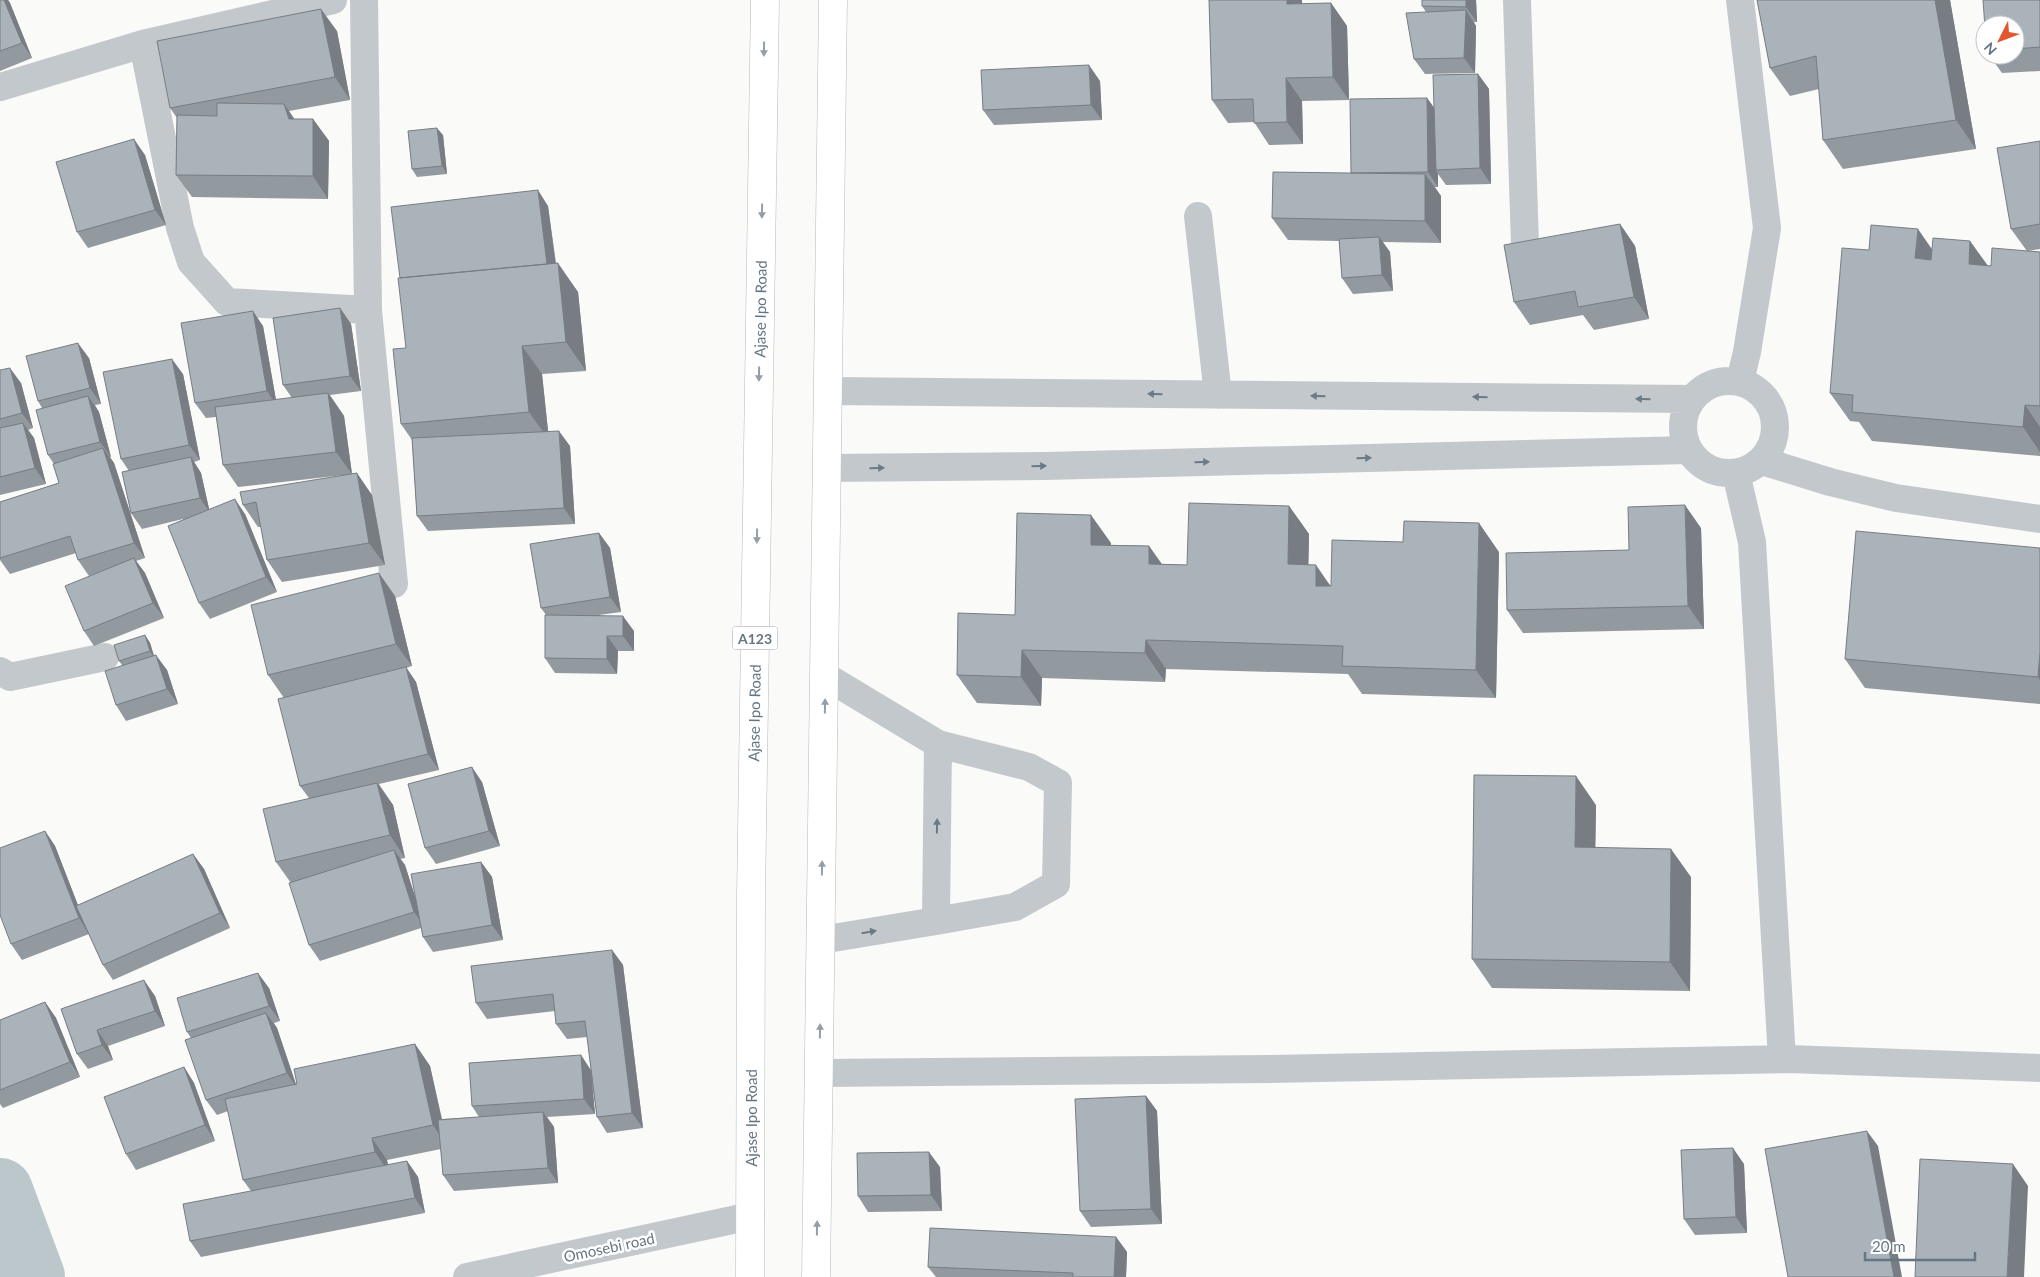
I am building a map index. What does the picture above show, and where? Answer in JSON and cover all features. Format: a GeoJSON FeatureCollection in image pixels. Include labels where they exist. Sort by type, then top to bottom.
{"type":"FeatureCollection","features":[{"type":"Feature","properties":{"kind":"highway","name":"Ajase Ipo Road"},"geometry":{"type":"LineString","coordinates":[[750,1277],[751,896],[765,0]]}},
{"type":"Feature","properties":{"kind":"highway"},"geometry":{"type":"LineString","coordinates":[[816,1277],[833,0]]}},
{"type":"Feature","properties":{"kind":"street"},"geometry":{"type":"LineString","coordinates":[[0,87],[143,44],[333,0]]}},
{"type":"Feature","properties":{"kind":"street"},"geometry":{"type":"LineString","coordinates":[[364,0],[368,310],[394,584]]}},
{"type":"Feature","properties":{"kind":"street"},"geometry":{"type":"LineString","coordinates":[[1518,0],[1525,245]]}},
{"type":"Feature","properties":{"kind":"street"},"geometry":{"type":"LineString","coordinates":[[1740,0],[1767,228],[1747,352],[1740,381]]}},
{"type":"Feature","properties":{"kind":"street"},"geometry":{"type":"LineString","coordinates":[[143,44],[180,228],[191,262],[207,282],[227,302],[368,310]]}},
{"type":"Feature","properties":{"kind":"street"},"geometry":{"type":"LineString","coordinates":[[1198,216],[1218,395]]}},
{"type":"Feature","properties":{"kind":"street"},"geometry":{"type":"LineString","coordinates":[[1722,380],[1740,381],[1758,390],[1771,405],[1776,424],[1773,444],[1762,461],[1750,469],[1736,473],[1718,472],[1702,464],[1689,450],[1683,433],[1684,416],[1691,399],[1705,386],[1722,380]]}},
{"type":"Feature","properties":{"kind":"street"},"geometry":{"type":"LineString","coordinates":[[829,391],[1691,399]]}},
{"type":"Feature","properties":{"kind":"street"},"geometry":{"type":"LineString","coordinates":[[828,468],[1046,466],[1689,450]]}},
{"type":"Feature","properties":{"kind":"street"},"geometry":{"type":"LineString","coordinates":[[1762,461],[1830,482],[1896,498],[2040,519]]}},
{"type":"Feature","properties":{"kind":"street"},"geometry":{"type":"LineString","coordinates":[[1736,473],[1752,542],[1782,1060]]}},
{"type":"Feature","properties":{"kind":"street"},"geometry":{"type":"LineString","coordinates":[[0,671],[10,677],[105,658]]}},
{"type":"Feature","properties":{"kind":"street"},"geometry":{"type":"LineString","coordinates":[[821,940],[1015,907],[1056,884],[1058,783],[1029,767],[938,744],[825,676]]}},
{"type":"Feature","properties":{"kind":"street"},"geometry":{"type":"LineString","coordinates":[[936,921],[938,744]]}},
{"type":"Feature","properties":{"kind":"street"},"geometry":{"type":"LineString","coordinates":[[819,1073],[1268,1069],[1782,1060],[2040,1068]]}},
{"type":"Feature","properties":{"kind":"street","name":"Omosebi road"},"geometry":{"type":"LineString","coordinates":[[467,1277],[751,1216]]}},
{"type":"Feature","properties":{"kind":"building"},"geometry":{"type":"Polygon","coordinates":[[[0,0],[4,0],[22,43],[0,51],[0,0]]]}},
{"type":"Feature","properties":{"kind":"building"},"geometry":{"type":"Polygon","coordinates":[[[1209,0],[1287,0],[1287,4],[1331,3],[1333,77],[1286,78],[1287,122],[1254,123],[1253,99],[1212,100],[1209,0]]]}},
{"type":"Feature","properties":{"kind":"building"},"geometry":{"type":"Polygon","coordinates":[[[1422,0],[1466,0],[1466,7],[1422,6],[1422,0]]]}},
{"type":"Feature","properties":{"kind":"building"},"geometry":{"type":"Polygon","coordinates":[[[1757,0],[1935,0],[1956,120],[1823,140],[1816,56],[1770,68],[1757,0]]]}},
{"type":"Feature","properties":{"kind":"building"},"geometry":{"type":"Polygon","coordinates":[[[1983,0],[2040,0],[2040,47],[2025,48],[2025,15],[1984,15],[1983,0]]]}},
{"type":"Feature","properties":{"kind":"building"},"geometry":{"type":"Polygon","coordinates":[[[321,9],[335,77],[170,108],[157,41],[321,9]]]}},
{"type":"Feature","properties":{"kind":"building"},"geometry":{"type":"Polygon","coordinates":[[[1466,10],[1464,58],[1414,59],[1406,13],[1466,10]]]}},
{"type":"Feature","properties":{"kind":"building"},"geometry":{"type":"Polygon","coordinates":[[[1089,65],[1091,105],[983,110],[981,70],[1089,65]]]}},
{"type":"Feature","properties":{"kind":"building"},"geometry":{"type":"Polygon","coordinates":[[[1478,74],[1480,168],[1436,170],[1433,75],[1478,74]]]}},
{"type":"Feature","properties":{"kind":"building"},"geometry":{"type":"Polygon","coordinates":[[[1427,98],[1428,172],[1351,173],[1350,99],[1427,98]]]}},
{"type":"Feature","properties":{"kind":"building"},"geometry":{"type":"Polygon","coordinates":[[[217,103],[284,104],[289,119],[313,119],[313,176],[176,175],[177,115],[217,116],[217,103]]]}},
{"type":"Feature","properties":{"kind":"building"},"geometry":{"type":"Polygon","coordinates":[[[437,128],[442,166],[412,169],[408,131],[437,128]]]}},
{"type":"Feature","properties":{"kind":"building"},"geometry":{"type":"Polygon","coordinates":[[[134,139],[155,210],[77,232],[56,162],[134,139]]]}},
{"type":"Feature","properties":{"kind":"building"},"geometry":{"type":"Polygon","coordinates":[[[2040,141],[2040,224],[2011,229],[1997,148],[2040,141]]]}},
{"type":"Feature","properties":{"kind":"building"},"geometry":{"type":"Polygon","coordinates":[[[1273,172],[1425,174],[1425,221],[1272,218],[1273,172]]]}},
{"type":"Feature","properties":{"kind":"building"},"geometry":{"type":"Polygon","coordinates":[[[538,190],[547,264],[400,278],[391,207],[538,190]]]}},
{"type":"Feature","properties":{"kind":"building"},"geometry":{"type":"Polygon","coordinates":[[[1620,224],[1634,297],[1578,307],[1575,291],[1514,302],[1504,245],[1620,224]]]}},
{"type":"Feature","properties":{"kind":"building"},"geometry":{"type":"Polygon","coordinates":[[[1871,225],[1918,229],[1915,258],[1931,260],[1933,238],[1970,241],[1969,264],[1991,266],[1992,248],[2040,252],[2040,406],[2025,405],[2023,427],[1852,412],[1853,395],[1830,393],[1842,248],[1869,250],[1871,225]]]}},
{"type":"Feature","properties":{"kind":"building"},"geometry":{"type":"Polygon","coordinates":[[[1379,237],[1382,275],[1342,278],[1339,239],[1379,237]]]}},
{"type":"Feature","properties":{"kind":"building"},"geometry":{"type":"Polygon","coordinates":[[[558,263],[566,342],[522,346],[529,412],[401,424],[393,349],[406,348],[398,278],[558,263]]]}},
{"type":"Feature","properties":{"kind":"building"},"geometry":{"type":"Polygon","coordinates":[[[340,308],[350,376],[283,385],[273,318],[340,308]]]}},
{"type":"Feature","properties":{"kind":"building"},"geometry":{"type":"Polygon","coordinates":[[[253,311],[267,391],[195,403],[181,323],[253,311]]]}},
{"type":"Feature","properties":{"kind":"building"},"geometry":{"type":"Polygon","coordinates":[[[78,343],[90,388],[38,401],[26,356],[78,343]]]}},
{"type":"Feature","properties":{"kind":"building"},"geometry":{"type":"Polygon","coordinates":[[[172,359],[189,445],[121,459],[103,372],[172,359]]]}},
{"type":"Feature","properties":{"kind":"building"},"geometry":{"type":"Polygon","coordinates":[[[10,368],[22,413],[0,419],[0,370],[10,368]]]}},
{"type":"Feature","properties":{"kind":"building"},"geometry":{"type":"Polygon","coordinates":[[[328,393],[336,452],[223,465],[215,407],[328,393]]]}},
{"type":"Feature","properties":{"kind":"building"},"geometry":{"type":"Polygon","coordinates":[[[88,396],[100,442],[48,455],[36,410],[88,396]]]}},
{"type":"Feature","properties":{"kind":"building"},"geometry":{"type":"Polygon","coordinates":[[[23,423],[35,468],[0,477],[0,428],[23,423]]]}},
{"type":"Feature","properties":{"kind":"building"},"geometry":{"type":"Polygon","coordinates":[[[559,431],[564,508],[417,516],[412,438],[559,431]]]}},
{"type":"Feature","properties":{"kind":"building"},"geometry":{"type":"Polygon","coordinates":[[[103,448],[134,543],[78,560],[70,536],[0,558],[0,502],[59,483],[53,464],[103,448]]]}},
{"type":"Feature","properties":{"kind":"building"},"geometry":{"type":"Polygon","coordinates":[[[191,457],[200,498],[131,513],[122,472],[191,457]]]}},
{"type":"Feature","properties":{"kind":"building"},"geometry":{"type":"Polygon","coordinates":[[[357,473],[369,543],[267,560],[256,502],[243,505],[240,492],[357,473]]]}},
{"type":"Feature","properties":{"kind":"building"},"geometry":{"type":"Polygon","coordinates":[[[235,499],[266,577],[199,603],[168,526],[235,499]]]}},
{"type":"Feature","properties":{"kind":"building"},"geometry":{"type":"Polygon","coordinates":[[[1189,503],[1289,506],[1288,564],[1316,565],[1316,586],[1331,586],[1332,540],[1403,542],[1404,521],[1479,523],[1476,670],[1342,666],[1343,646],[1146,640],[1145,653],[1022,650],[1021,677],[957,675],[958,613],[1015,615],[1017,513],[1091,515],[1091,545],[1149,546],[1149,564],[1187,565],[1189,503]]]}},
{"type":"Feature","properties":{"kind":"building"},"geometry":{"type":"Polygon","coordinates":[[[1685,505],[1688,606],[1507,610],[1506,553],[1629,550],[1628,507],[1685,505]]]}},
{"type":"Feature","properties":{"kind":"building"},"geometry":{"type":"Polygon","coordinates":[[[1856,531],[2040,548],[2040,652],[2038,677],[1845,659],[1856,531]]]}},
{"type":"Feature","properties":{"kind":"building"},"geometry":{"type":"Polygon","coordinates":[[[599,533],[610,597],[541,608],[530,544],[599,533]]]}},
{"type":"Feature","properties":{"kind":"building"},"geometry":{"type":"Polygon","coordinates":[[[134,558],[153,603],[84,631],[65,586],[134,558]]]}},
{"type":"Feature","properties":{"kind":"building"},"geometry":{"type":"Polygon","coordinates":[[[379,573],[396,644],[268,675],[251,605],[379,573]]]}},
{"type":"Feature","properties":{"kind":"building"},"geometry":{"type":"Polygon","coordinates":[[[545,615],[623,616],[623,636],[607,636],[607,659],[545,658],[545,615]]]}},
{"type":"Feature","properties":{"kind":"building"},"geometry":{"type":"Polygon","coordinates":[[[145,635],[150,651],[119,661],[114,645],[145,635]]]}},
{"type":"Feature","properties":{"kind":"building"},"geometry":{"type":"Polygon","coordinates":[[[156,655],[167,689],[116,705],[105,671],[156,655]]]}},
{"type":"Feature","properties":{"kind":"building"},"geometry":{"type":"Polygon","coordinates":[[[406,667],[428,754],[300,786],[278,699],[406,667]]]}},
{"type":"Feature","properties":{"kind":"building"},"geometry":{"type":"Polygon","coordinates":[[[472,767],[489,831],[425,848],[408,784],[472,767]]]}},
{"type":"Feature","properties":{"kind":"building"},"geometry":{"type":"Polygon","coordinates":[[[1474,775],[1576,776],[1575,847],[1671,849],[1670,962],[1472,959],[1474,775]]]}},
{"type":"Feature","properties":{"kind":"building"},"geometry":{"type":"Polygon","coordinates":[[[377,783],[390,835],[276,862],[263,809],[377,783]]]}},
{"type":"Feature","properties":{"kind":"building"},"geometry":{"type":"Polygon","coordinates":[[[45,831],[79,918],[11,944],[0,915],[0,848],[45,831]]]}},
{"type":"Feature","properties":{"kind":"building"},"geometry":{"type":"Polygon","coordinates":[[[394,850],[414,912],[309,945],[289,883],[394,850]]]}},
{"type":"Feature","properties":{"kind":"building"},"geometry":{"type":"Polygon","coordinates":[[[193,854],[220,913],[103,965],[76,906],[193,854]]]}},
{"type":"Feature","properties":{"kind":"building"},"geometry":{"type":"Polygon","coordinates":[[[481,862],[492,925],[423,937],[411,874],[481,862]]]}},
{"type":"Feature","properties":{"kind":"building"},"geometry":{"type":"Polygon","coordinates":[[[612,950],[632,1113],[597,1117],[585,1021],[556,1024],[553,994],[476,1003],[471,966],[612,950]]]}},
{"type":"Feature","properties":{"kind":"building"},"geometry":{"type":"Polygon","coordinates":[[[258,973],[269,1006],[187,1032],[177,998],[258,973]]]}},
{"type":"Feature","properties":{"kind":"building"},"geometry":{"type":"Polygon","coordinates":[[[144,980],[155,1011],[97,1030],[102,1045],[77,1054],[61,1009],[144,980]]]}},
{"type":"Feature","properties":{"kind":"building"},"geometry":{"type":"Polygon","coordinates":[[[45,1002],[70,1062],[0,1090],[0,1020],[45,1002]]]}},
{"type":"Feature","properties":{"kind":"building"},"geometry":{"type":"Polygon","coordinates":[[[266,1013],[287,1073],[206,1100],[185,1040],[266,1013]]]}},
{"type":"Feature","properties":{"kind":"building"},"geometry":{"type":"Polygon","coordinates":[[[415,1044],[433,1125],[372,1138],[375,1152],[243,1180],[225,1099],[297,1084],[294,1069],[415,1044]]]}},
{"type":"Feature","properties":{"kind":"building"},"geometry":{"type":"Polygon","coordinates":[[[581,1055],[584,1099],[472,1106],[469,1063],[581,1055]]]}},
{"type":"Feature","properties":{"kind":"building"},"geometry":{"type":"Polygon","coordinates":[[[184,1067],[205,1125],[126,1154],[104,1097],[184,1067]]]}},
{"type":"Feature","properties":{"kind":"building"},"geometry":{"type":"Polygon","coordinates":[[[1146,1096],[1151,1209],[1080,1211],[1075,1099],[1146,1096]]]}},
{"type":"Feature","properties":{"kind":"building"},"geometry":{"type":"Polygon","coordinates":[[[543,1112],[548,1168],[443,1175],[438,1120],[543,1112]]]}},
{"type":"Feature","properties":{"kind":"building"},"geometry":{"type":"Polygon","coordinates":[[[1867,1131],[1894,1277],[1788,1277],[1765,1149],[1867,1131]]]}},
{"type":"Feature","properties":{"kind":"building"},"geometry":{"type":"Polygon","coordinates":[[[1733,1148],[1736,1217],[1684,1219],[1681,1150],[1733,1148]]]}},
{"type":"Feature","properties":{"kind":"building"},"geometry":{"type":"Polygon","coordinates":[[[929,1152],[931,1195],[858,1196],[857,1153],[929,1152]]]}},
{"type":"Feature","properties":{"kind":"building"},"geometry":{"type":"Polygon","coordinates":[[[1920,1159],[2013,1164],[2007,1277],[1915,1277],[1920,1159]]]}},
{"type":"Feature","properties":{"kind":"building"},"geometry":{"type":"Polygon","coordinates":[[[407,1161],[415,1198],[190,1241],[183,1204],[407,1161]]]}},
{"type":"Feature","properties":{"kind":"building"},"geometry":{"type":"Polygon","coordinates":[[[930,1228],[1116,1237],[1114,1277],[1073,1277],[1073,1273],[928,1267],[930,1228]]]}},
{"type":"Feature","properties":{"kind":"waterway"},"geometry":{"type":"LineString","coordinates":[[0,1191],[32,1277]]}}]}
